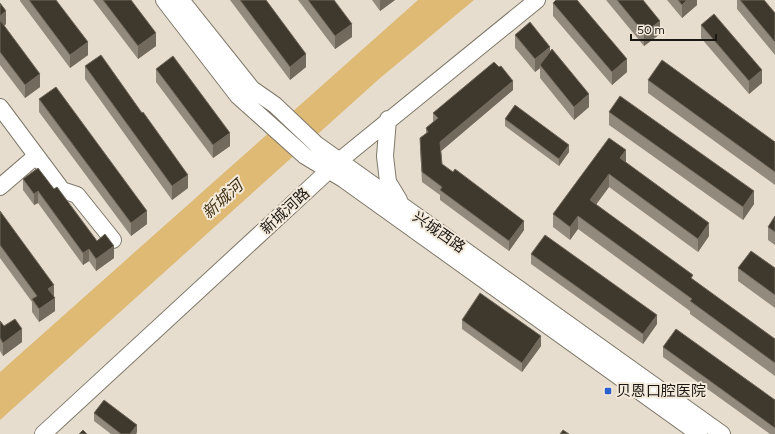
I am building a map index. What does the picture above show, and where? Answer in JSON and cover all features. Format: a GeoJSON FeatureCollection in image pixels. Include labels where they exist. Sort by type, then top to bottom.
{"type":"FeatureCollection","features":[{"type":"Feature","properties":{"kind":"street","name":"兴城西路"},"geometry":{"type":"LineString","coordinates":[[164,0],[238,96],[305,156],[334,165],[403,206],[722,434]]}},
{"type":"Feature","properties":{"kind":"street","name":"兴城西路"},"geometry":{"type":"LineString","coordinates":[[182,0],[252,89],[282,112],[316,144],[334,165],[699,434]]}},
{"type":"Feature","properties":{"kind":"street","name":"新城河路"},"geometry":{"type":"LineString","coordinates":[[43,434],[334,165],[537,0]]}},
{"type":"Feature","properties":{"kind":"street"},"geometry":{"type":"LineString","coordinates":[[0,107],[62,190],[77,195],[113,240]]}},
{"type":"Feature","properties":{"kind":"street"},"geometry":{"type":"LineString","coordinates":[[388,120],[385,156],[388,182],[403,206]]}},
{"type":"Feature","properties":{"kind":"street"},"geometry":{"type":"LineString","coordinates":[[0,187],[36,156]]}},
{"type":"Feature","properties":{"kind":"water","name":"新城河"},"geometry":{"type":"Polygon","coordinates":[[[418,0],[474,0],[379,79],[0,420],[0,372],[418,0]]]}},
{"type":"Feature","properties":{"kind":"building"},"geometry":{"type":"Polygon","coordinates":[[[29,0],[56,0],[88,42],[70,55],[29,0]]]}},
{"type":"Feature","properties":{"kind":"building"},"geometry":{"type":"Polygon","coordinates":[[[103,0],[131,0],[156,33],[138,46],[103,0]]]}},
{"type":"Feature","properties":{"kind":"building"},"geometry":{"type":"Polygon","coordinates":[[[240,0],[266,0],[306,54],[290,67],[240,0]]]}},
{"type":"Feature","properties":{"kind":"building"},"geometry":{"type":"Polygon","coordinates":[[[308,0],[334,0],[352,24],[335,36],[308,0]]]}},
{"type":"Feature","properties":{"kind":"building"},"geometry":{"type":"Polygon","coordinates":[[[556,0],[577,0],[627,59],[612,72],[553,3],[556,0]]]}},
{"type":"Feature","properties":{"kind":"building"},"geometry":{"type":"Polygon","coordinates":[[[617,0],[643,0],[660,21],[644,33],[617,0]]]}},
{"type":"Feature","properties":{"kind":"building"},"geometry":{"type":"Polygon","coordinates":[[[678,0],[687,0],[682,5],[678,0]]]}},
{"type":"Feature","properties":{"kind":"building"},"geometry":{"type":"Polygon","coordinates":[[[740,0],[764,0],[775,13],[775,42],[740,0]]]}},
{"type":"Feature","properties":{"kind":"building"},"geometry":{"type":"Polygon","coordinates":[[[0,3],[6,11],[0,16],[0,3]]]}},
{"type":"Feature","properties":{"kind":"building"},"geometry":{"type":"Polygon","coordinates":[[[714,14],[762,70],[749,81],[701,25],[714,14]]]}},
{"type":"Feature","properties":{"kind":"building"},"geometry":{"type":"Polygon","coordinates":[[[0,20],[40,74],[25,85],[0,52],[0,20]]]}},
{"type":"Feature","properties":{"kind":"building"},"geometry":{"type":"Polygon","coordinates":[[[530,22],[550,47],[535,59],[515,35],[530,22]]]}},
{"type":"Feature","properties":{"kind":"building"},"geometry":{"type":"Polygon","coordinates":[[[552,49],[589,94],[574,107],[540,65],[552,49]]]}},
{"type":"Feature","properties":{"kind":"building"},"geometry":{"type":"Polygon","coordinates":[[[101,55],[188,175],[172,186],[85,66],[101,55]]]}},
{"type":"Feature","properties":{"kind":"building"},"geometry":{"type":"Polygon","coordinates":[[[173,56],[230,133],[213,145],[156,69],[173,56]]]}},
{"type":"Feature","properties":{"kind":"building"},"geometry":{"type":"Polygon","coordinates":[[[662,60],[775,142],[775,172],[648,80],[662,60]]]}},
{"type":"Feature","properties":{"kind":"building"},"geometry":{"type":"Polygon","coordinates":[[[494,62],[499,67],[501,66],[513,81],[440,142],[442,164],[453,172],[455,169],[524,221],[509,241],[440,190],[442,187],[422,172],[420,138],[428,132],[426,128],[438,118],[433,113],[494,62]]]}},
{"type":"Feature","properties":{"kind":"building"},"geometry":{"type":"Polygon","coordinates":[[[56,87],[147,211],[131,223],[39,99],[56,87]]]}},
{"type":"Feature","properties":{"kind":"building"},"geometry":{"type":"Polygon","coordinates":[[[620,96],[754,191],[743,207],[609,112],[620,96]]]}},
{"type":"Feature","properties":{"kind":"building"},"geometry":{"type":"Polygon","coordinates":[[[515,105],[569,145],[559,159],[505,119],[515,105]]]}},
{"type":"Feature","properties":{"kind":"building"},"geometry":{"type":"Polygon","coordinates":[[[609,138],[626,150],[620,158],[709,223],[698,239],[609,174],[590,200],[693,275],[691,278],[775,339],[775,363],[690,301],[692,299],[578,216],[570,227],[553,214],[609,138]]]}},
{"type":"Feature","properties":{"kind":"building"},"geometry":{"type":"Polygon","coordinates":[[[38,168],[54,189],[57,187],[97,241],[105,234],[114,246],[96,259],[89,249],[83,253],[38,191],[34,194],[23,179],[38,168]]]}},
{"type":"Feature","properties":{"kind":"building"},"geometry":{"type":"Polygon","coordinates":[[[0,211],[54,285],[48,289],[55,298],[39,309],[32,299],[37,296],[0,245],[0,211]]]}},
{"type":"Feature","properties":{"kind":"building"},"geometry":{"type":"Polygon","coordinates":[[[775,216],[775,232],[768,227],[775,216]]]}},
{"type":"Feature","properties":{"kind":"building"},"geometry":{"type":"Polygon","coordinates":[[[545,235],[657,315],[643,334],[531,254],[545,235]]]}},
{"type":"Feature","properties":{"kind":"building"},"geometry":{"type":"Polygon","coordinates":[[[751,251],[775,268],[775,295],[738,268],[751,251]]]}},
{"type":"Feature","properties":{"kind":"building"},"geometry":{"type":"Polygon","coordinates":[[[480,293],[541,336],[522,363],[462,320],[480,293]]]}},
{"type":"Feature","properties":{"kind":"building"},"geometry":{"type":"Polygon","coordinates":[[[15,319],[22,329],[3,343],[0,338],[0,321],[4,326],[15,319]]]}},
{"type":"Feature","properties":{"kind":"building"},"geometry":{"type":"Polygon","coordinates":[[[676,329],[775,400],[775,428],[663,347],[676,329]]]}},
{"type":"Feature","properties":{"kind":"building"},"geometry":{"type":"Polygon","coordinates":[[[104,400],[137,425],[130,434],[121,434],[94,413],[104,400]]]}},
{"type":"Feature","properties":{"kind":"building"},"geometry":{"type":"Polygon","coordinates":[[[83,430],[87,434],[79,434],[83,430]]]}},
{"type":"Feature","properties":{"kind":"building"},"geometry":{"type":"Polygon","coordinates":[[[563,430],[569,434],[560,434],[563,430]]]}},
{"type":"Feature","properties":{"kind":"place","name":"贝恩口腔医院"},"geometry":{"type":"Point","coordinates":[608,391]}}]}
